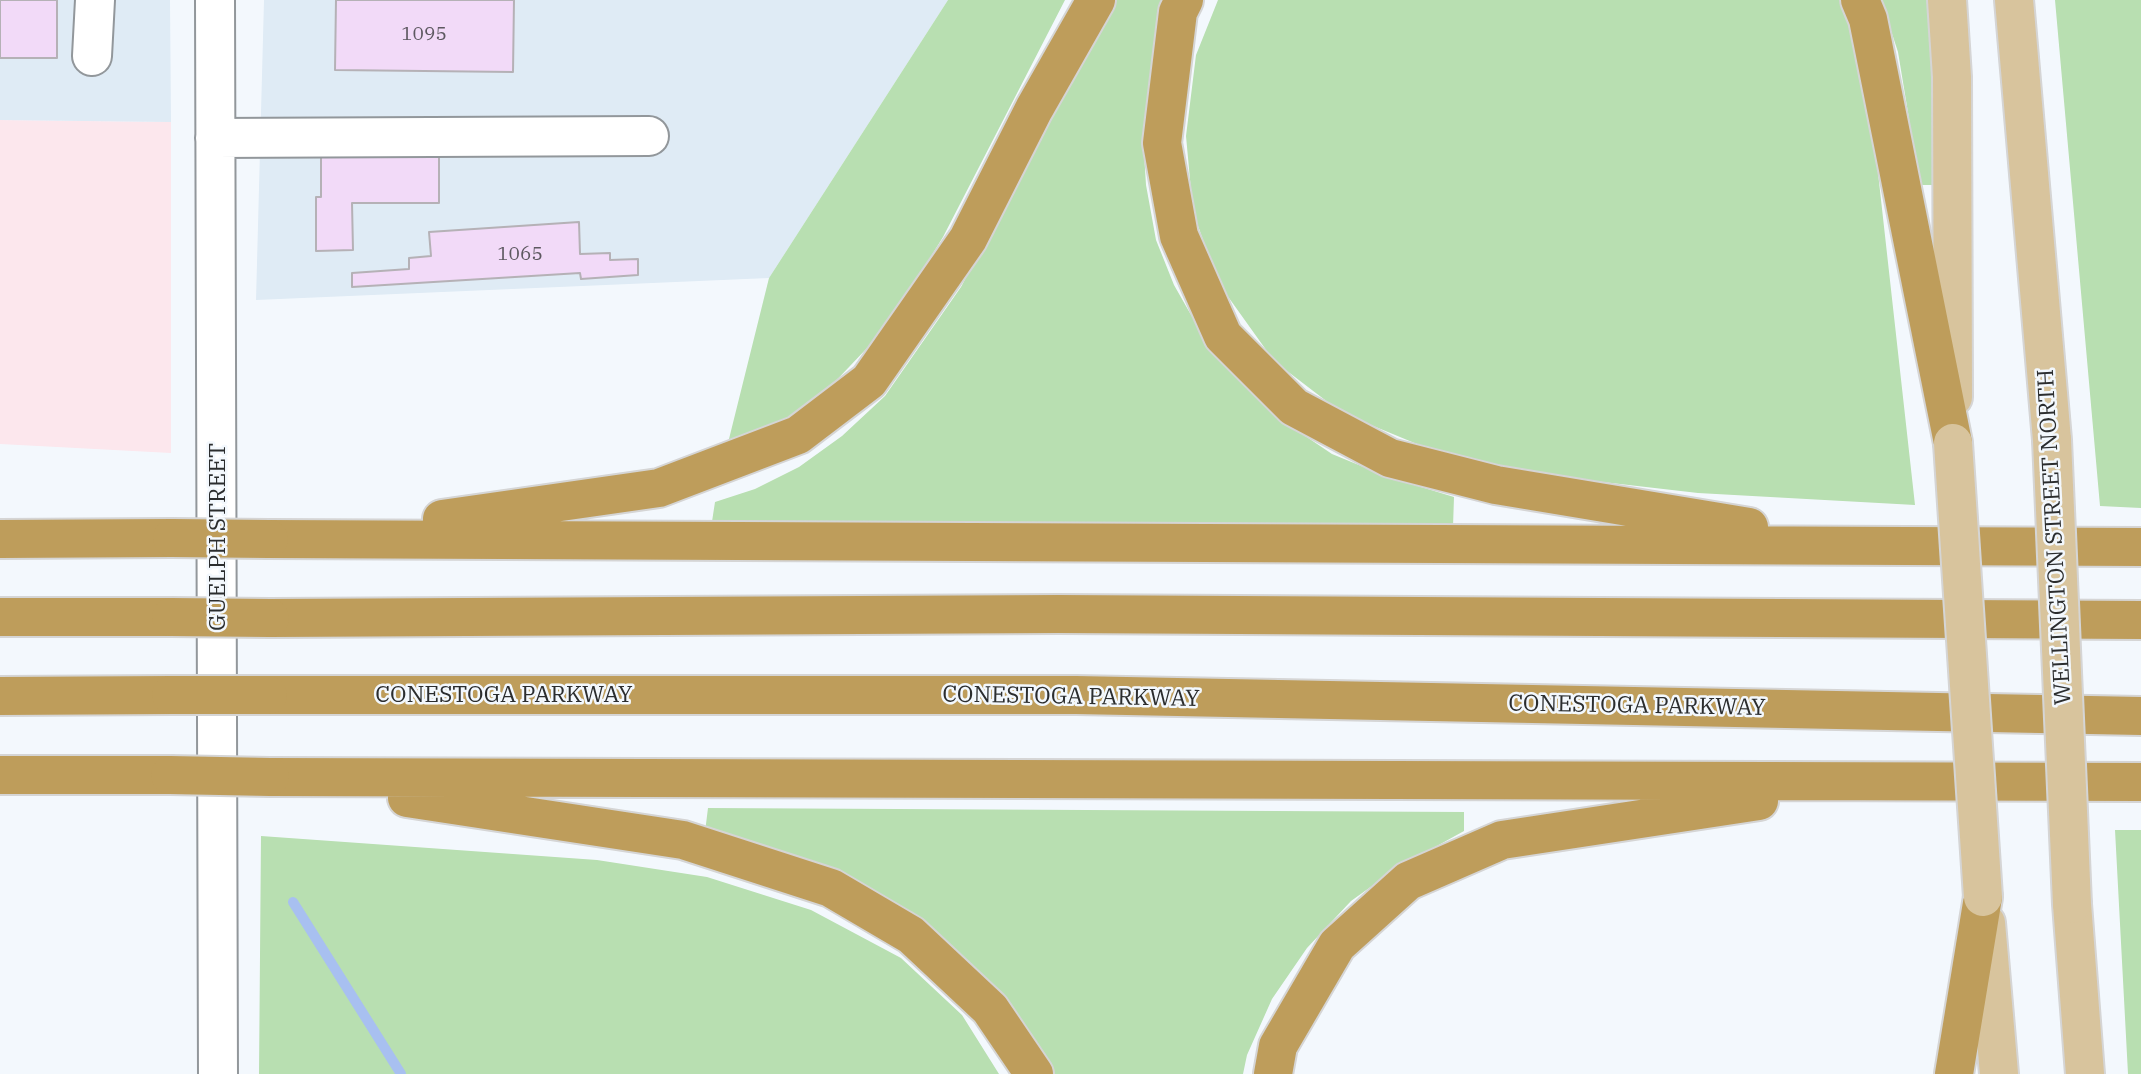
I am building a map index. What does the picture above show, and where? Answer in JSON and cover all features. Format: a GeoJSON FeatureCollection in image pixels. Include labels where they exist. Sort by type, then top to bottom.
{"type":"FeatureCollection","features":[{"type":"Feature","properties":{"kind":"highway"},"geometry":{"type":"LineString","coordinates":[[313,537],[659,488],[798,435],[869,381],[960,250],[1034,108],[1096,0]]}},
{"type":"Feature","properties":{"kind":"highway"},"geometry":{"type":"LineString","coordinates":[[1184,0],[1178,12],[1162,143],[1179,236],[1223,336],[1294,407],[1390,458],[1496,485],[1855,546]]}},
{"type":"Feature","properties":{"kind":"highway"},"geometry":{"type":"LineString","coordinates":[[1860,0],[1868,19],[1953,443]]}},
{"type":"Feature","properties":{"kind":"highway"},"geometry":{"type":"LineString","coordinates":[[0,539],[313,537],[2141,547]]}},
{"type":"Feature","properties":{"kind":"highway"},"geometry":{"type":"LineString","coordinates":[[0,617],[1072,614],[2141,620]]}},
{"type":"Feature","properties":{"kind":"highway","name":"CONESTOGA PARKWAY"},"geometry":{"type":"LineString","coordinates":[[0,696],[1076,695],[2141,716]]}},
{"type":"Feature","properties":{"kind":"highway"},"geometry":{"type":"LineString","coordinates":[[0,775],[330,779],[2141,782]]}},
{"type":"Feature","properties":{"kind":"highway"},"geometry":{"type":"LineString","coordinates":[[330,779],[424,802],[522,813],[683,840],[831,888],[911,935],[990,1009],[1034,1074]]}},
{"type":"Feature","properties":{"kind":"highway"},"geometry":{"type":"LineString","coordinates":[[1273,1074],[1278,1046],[1337,944],[1408,881],[1502,839],[1882,782]]}},
{"type":"Feature","properties":{"kind":"highway"},"geometry":{"type":"LineString","coordinates":[[1954,1074],[1983,897]]}},
{"type":"Feature","properties":{"kind":"main road"},"geometry":{"type":"LineString","coordinates":[[1947,0],[1952,77],[1953,443],[1983,897],[1998,1074]]}},
{"type":"Feature","properties":{"kind":"main road","name":"WELLINGTON STREET NORTH"},"geometry":{"type":"LineString","coordinates":[[2014,0],[2052,440],[2072,904],[2085,1074]]}},
{"type":"Feature","properties":{"kind":"street"},"geometry":{"type":"LineString","coordinates":[[92,56],[95,0]]}},
{"type":"Feature","properties":{"kind":"street","name":"GUELPH STREET"},"geometry":{"type":"LineString","coordinates":[[215,0],[218,1074]]}},
{"type":"Feature","properties":{"kind":"street"},"geometry":{"type":"LineString","coordinates":[[215,138],[649,136]]}},
{"type":"Feature","properties":{"kind":"shaded area"},"geometry":{"type":"Polygon","coordinates":[[[0,0],[170,0],[171,122],[0,120],[0,0]]]}},
{"type":"Feature","properties":{"kind":"shaded area"},"geometry":{"type":"Polygon","coordinates":[[[264,0],[948,0],[769,278],[256,300],[264,0]]]}},
{"type":"Feature","properties":{"kind":"shaded area"},"geometry":{"type":"Polygon","coordinates":[[[0,120],[171,122],[171,453],[0,444],[0,120]]]}},
{"type":"Feature","properties":{"kind":"green space"},"geometry":{"type":"Polygon","coordinates":[[[948,0],[1065,0],[943,237],[888,326],[811,407],[726,451],[769,278],[948,0]]]}},
{"type":"Feature","properties":{"kind":"green space"},"geometry":{"type":"Polygon","coordinates":[[[1113,0],[1170,0],[1152,70],[1143,137],[1146,185],[1156,240],[1174,285],[1203,336],[1239,380],[1277,417],[1332,454],[1388,477],[1454,497],[1453,527],[711,528],[715,502],[755,489],[799,467],[842,436],[885,396],[961,287],[1113,0]]]}},
{"type":"Feature","properties":{"kind":"green space"},"geometry":{"type":"Polygon","coordinates":[[[1218,0],[1841,0],[1859,57],[1872,119],[1915,505],[1698,493],[1516,472],[1429,449],[1342,413],[1274,361],[1219,284],[1193,212],[1186,136],[1196,55],[1218,0]]]}},
{"type":"Feature","properties":{"kind":"green space"},"geometry":{"type":"Polygon","coordinates":[[[1881,0],[1932,0],[1937,185],[1920,185],[1898,52],[1881,0]]]}},
{"type":"Feature","properties":{"kind":"green space"},"geometry":{"type":"Polygon","coordinates":[[[2055,0],[2141,0],[2141,508],[2100,506],[2055,0]]]}},
{"type":"Feature","properties":{"kind":"green space"},"geometry":{"type":"Polygon","coordinates":[[[708,808],[1464,812],[1464,831],[1397,868],[1351,901],[1307,948],[1272,999],[1247,1055],[1243,1074],[1053,1074],[976,973],[705,832],[708,808]]]}},
{"type":"Feature","properties":{"kind":"green space"},"geometry":{"type":"Polygon","coordinates":[[[2115,830],[2141,830],[2141,1074],[2128,1074],[2115,830]]]}},
{"type":"Feature","properties":{"kind":"green space"},"geometry":{"type":"Polygon","coordinates":[[[261,836],[597,860],[707,877],[811,910],[901,958],[962,1015],[999,1074],[259,1074],[261,836]]]}},
{"type":"Feature","properties":{"kind":"building"},"geometry":{"type":"Polygon","coordinates":[[[0,0],[57,0],[57,58],[0,58],[0,0]]]}},
{"type":"Feature","properties":{"kind":"building"},"geometry":{"type":"Polygon","coordinates":[[[336,0],[514,0],[513,72],[335,70],[336,0]]]}},
{"type":"Feature","properties":{"kind":"building"},"geometry":{"type":"Polygon","coordinates":[[[439,153],[439,203],[352,203],[353,250],[316,251],[316,197],[321,197],[321,154],[439,153]]]}},
{"type":"Feature","properties":{"kind":"building"},"geometry":{"type":"Polygon","coordinates":[[[579,222],[580,254],[610,253],[610,260],[638,259],[638,275],[581,279],[580,273],[352,287],[352,273],[409,269],[409,258],[431,256],[429,232],[579,222]]]}},
{"type":"Feature","properties":{"kind":"waterway"},"geometry":{"type":"LineString","coordinates":[[293,902],[401,1074]]}}]}
